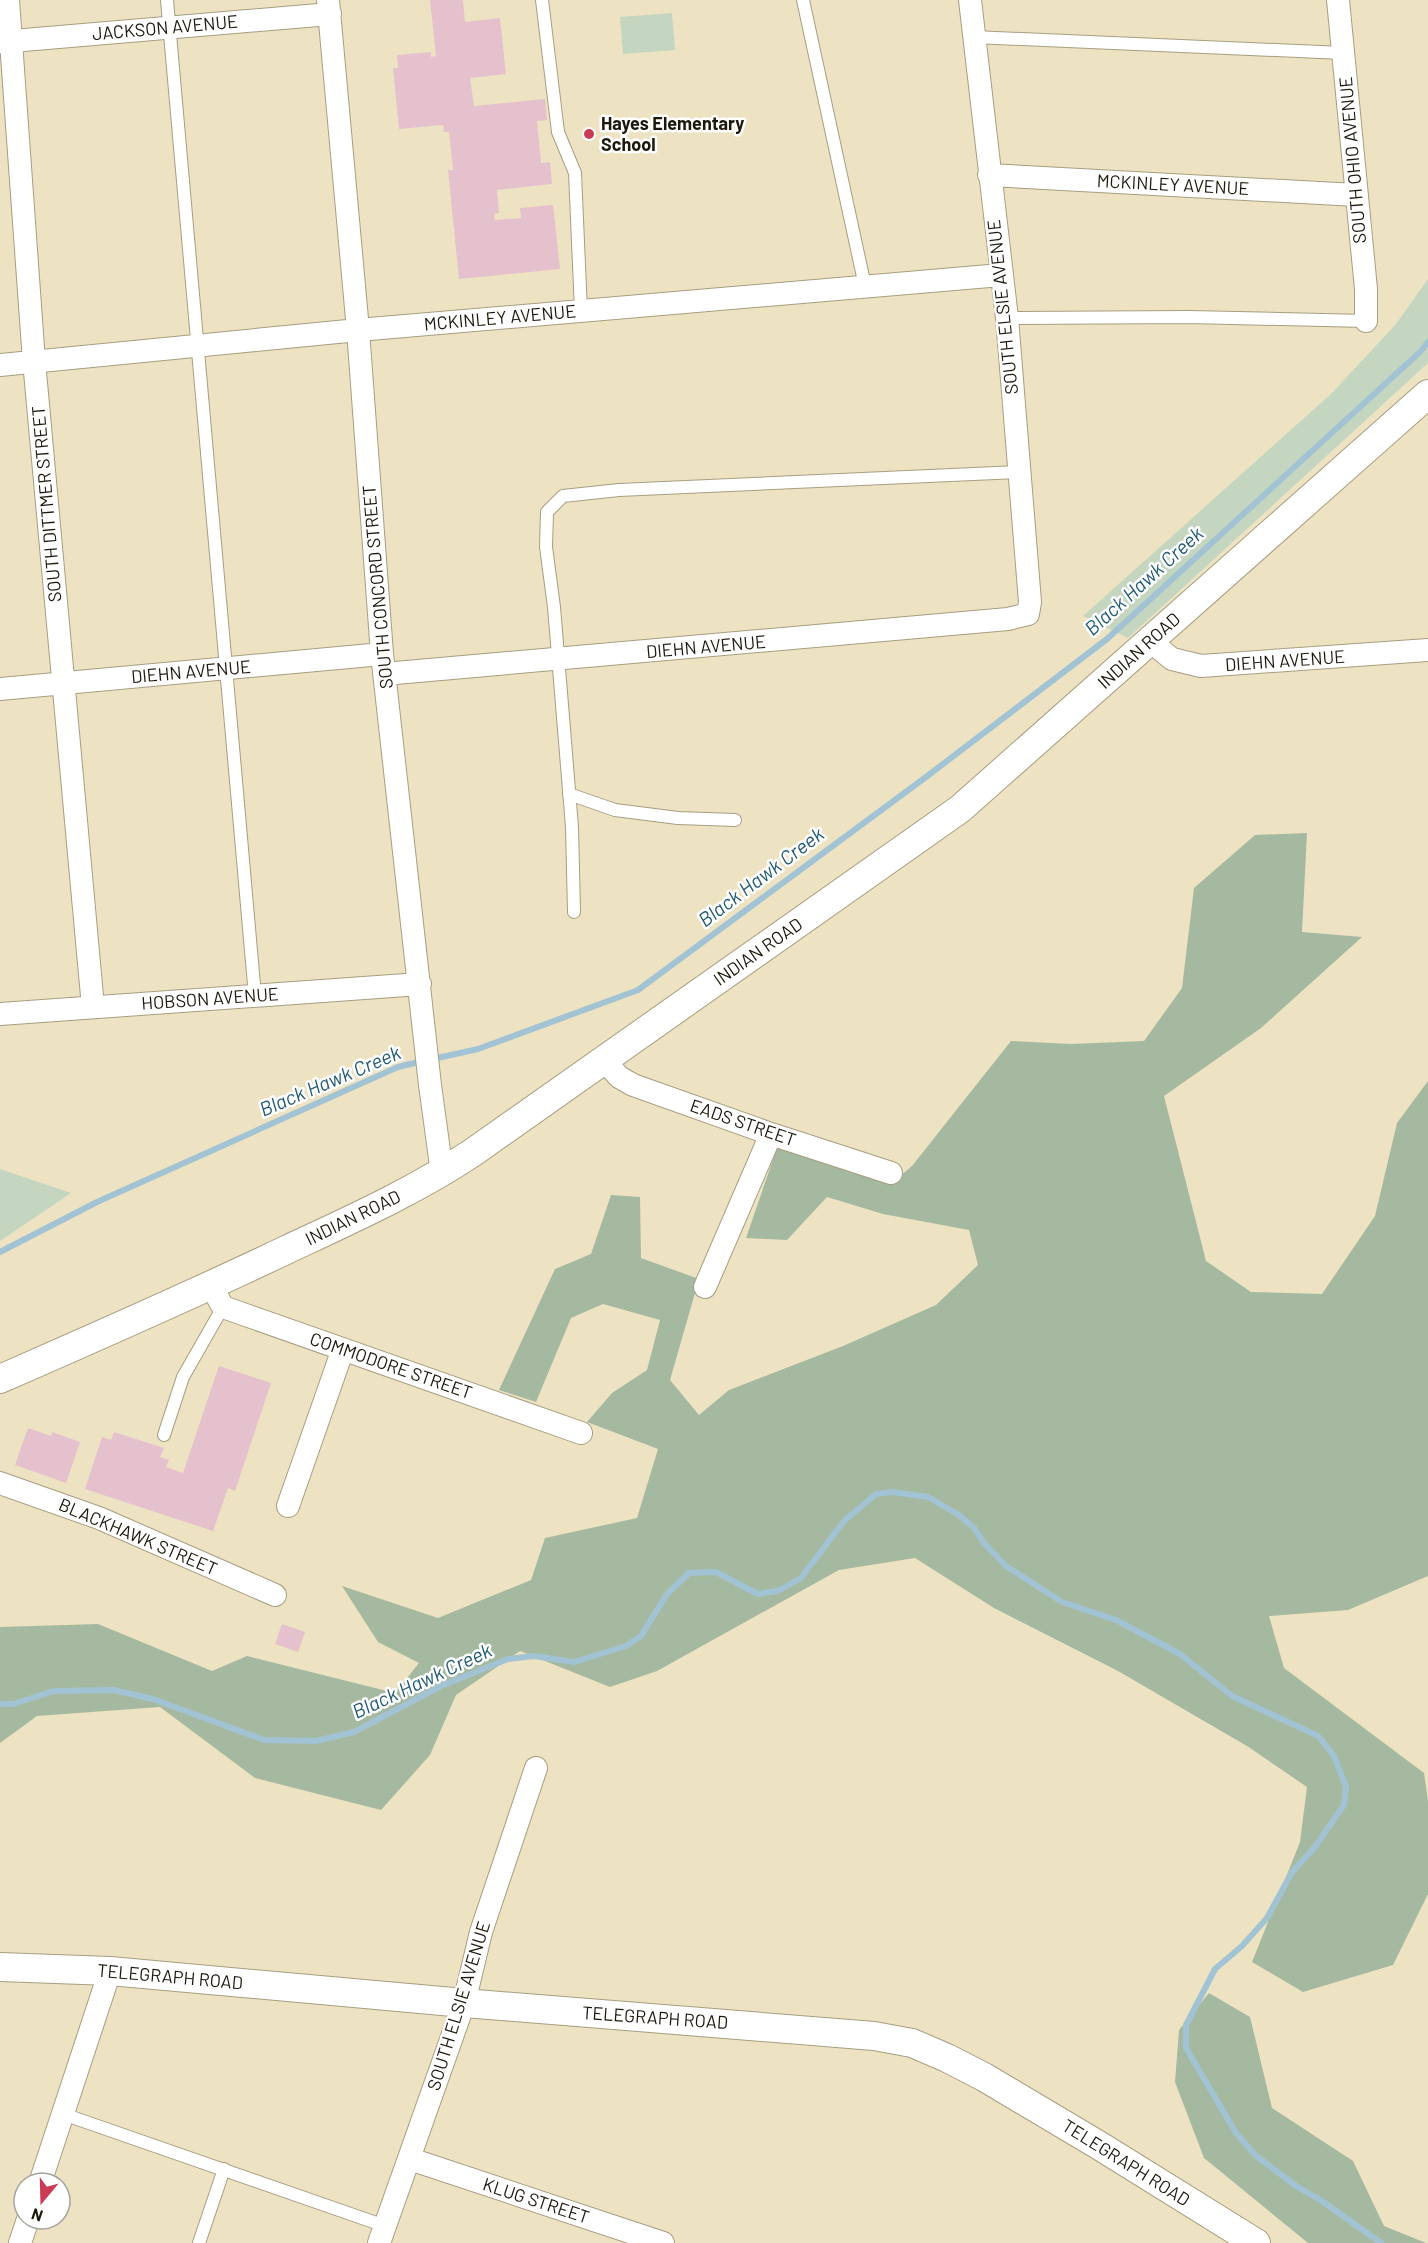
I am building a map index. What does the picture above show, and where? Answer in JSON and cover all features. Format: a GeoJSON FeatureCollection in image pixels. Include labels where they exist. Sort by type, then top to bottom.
{"type":"FeatureCollection","features":[{"type":"Feature","properties":{"kind":"street","name":"SOUTH DITTMER STREET"},"geometry":{"type":"LineString","coordinates":[[8,0],[6,41],[93,1007]]}},
{"type":"Feature","properties":{"kind":"street","name":"SOUTH ELSIE AVENUE"},"geometry":{"type":"LineString","coordinates":[[970,0],[1007,318],[1030,602],[1028,614]]}},
{"type":"Feature","properties":{"kind":"street","name":"SOUTH OHIO AVENUE"},"geometry":{"type":"LineString","coordinates":[[1338,0],[1366,290],[1366,321]]}},
{"type":"Feature","properties":{"kind":"street","name":"JACKSON AVENUE"},"geometry":{"type":"LineString","coordinates":[[6,41],[170,28],[329,7]]}},
{"type":"Feature","properties":{"kind":"street","name":"SOUTH CONCORD STREET"},"geometry":{"type":"LineString","coordinates":[[329,7],[358,330],[383,664],[442,1173]]}},
{"type":"Feature","properties":{"kind":"street","name":"MCKINLEY AVENUE"},"geometry":{"type":"LineString","coordinates":[[989,175],[1356,195]]}},
{"type":"Feature","properties":{"kind":"street","name":"MCKINLEY AVENUE"},"geometry":{"type":"LineString","coordinates":[[0,364],[358,330],[1001,275]]}},
{"type":"Feature","properties":{"kind":"street","name":"INDIAN ROAD"},"geometry":{"type":"LineString","coordinates":[[0,1379],[217,1297],[442,1173],[960,809],[1428,393]]}},
{"type":"Feature","properties":{"kind":"street","name":"DIEHN AVENUE"},"geometry":{"type":"LineString","coordinates":[[0,689],[226,668],[557,659],[1008,620],[1028,614]]}},
{"type":"Feature","properties":{"kind":"street","name":"DIEHN AVENUE"},"geometry":{"type":"LineString","coordinates":[[1150,641],[1172,659],[1202,666],[1428,650]]}},
{"type":"Feature","properties":{"kind":"street","name":"HOBSON AVENUE"},"geometry":{"type":"LineString","coordinates":[[0,1014],[420,984]]}},
{"type":"Feature","properties":{"kind":"street","name":"EADS STREET"},"geometry":{"type":"LineString","coordinates":[[604,1060],[619,1077],[633,1086],[891,1173]]}},
{"type":"Feature","properties":{"kind":"street"},"geometry":{"type":"LineString","coordinates":[[705,1287],[771,1134]]}},
{"type":"Feature","properties":{"kind":"street","name":"COMMODORE STREET"},"geometry":{"type":"LineString","coordinates":[[217,1297],[343,1349],[581,1433]]}},
{"type":"Feature","properties":{"kind":"street"},"geometry":{"type":"LineString","coordinates":[[288,1506],[343,1349]]}},
{"type":"Feature","properties":{"kind":"street","name":"BLACKHAWK STREET"},"geometry":{"type":"LineString","coordinates":[[0,1483],[99,1518],[275,1595]]}},
{"type":"Feature","properties":{"kind":"street","name":"SOUTH ELSIE AVENUE"},"geometry":{"type":"LineString","coordinates":[[382,2235],[464,2003],[481,1932],[536,1768]]}},
{"type":"Feature","properties":{"kind":"street","name":"TELEGRAPH ROAD"},"geometry":{"type":"LineString","coordinates":[[0,1967],[110,1971],[464,2003],[874,2036],[912,2043],[947,2058],[984,2078],[1100,2146],[1256,2243]]}},
{"type":"Feature","properties":{"kind":"street"},"geometry":{"type":"LineString","coordinates":[[44,2171],[110,1971]]}},
{"type":"Feature","properties":{"kind":"street","name":"KLUG STREET"},"geometry":{"type":"LineString","coordinates":[[410,2159],[663,2243]]}},
{"type":"Feature","properties":{"kind":"lane"},"geometry":{"type":"LineString","coordinates":[[167,0],[255,996]]}},
{"type":"Feature","properties":{"kind":"lane"},"geometry":{"type":"LineString","coordinates":[[542,0],[558,132],[575,173],[581,311]]}},
{"type":"Feature","properties":{"kind":"lane"},"geometry":{"type":"LineString","coordinates":[[803,0],[865,286]]}},
{"type":"Feature","properties":{"kind":"lane"},"geometry":{"type":"LineString","coordinates":[[974,37],[1343,53]]}},
{"type":"Feature","properties":{"kind":"lane"},"geometry":{"type":"LineString","coordinates":[[1007,318],[1190,317],[1366,321]]}},
{"type":"Feature","properties":{"kind":"lane"},"geometry":{"type":"LineString","coordinates":[[574,912],[572,827],[554,607],[546,547],[548,512],[563,496],[619,490],[1019,472]]}},
{"type":"Feature","properties":{"kind":"lane"},"geometry":{"type":"LineString","coordinates":[[569,794],[615,810],[678,818],[735,820]]}},
{"type":"Feature","properties":{"kind":"lane"},"geometry":{"type":"LineString","coordinates":[[164,1435],[183,1377],[217,1297]]}},
{"type":"Feature","properties":{"kind":"lane"},"geometry":{"type":"LineString","coordinates":[[63,2114],[224,2169],[382,2235]]}},
{"type":"Feature","properties":{"kind":"lane"},"geometry":{"type":"LineString","coordinates":[[199,2243],[224,2169]]}},
{"type":"Feature","properties":{"kind":"green space"},"geometry":{"type":"Polygon","coordinates":[[[672,13],[675,50],[623,54],[620,17],[672,13]]]}},
{"type":"Feature","properties":{"kind":"green space"},"geometry":{"type":"Polygon","coordinates":[[[1428,279],[1428,363],[1128,638],[1083,616],[1331,394],[1396,324],[1428,279]]]}},
{"type":"Feature","properties":{"kind":"green space"},"geometry":{"type":"Polygon","coordinates":[[[1307,833],[1302,932],[1362,937],[1261,1028],[1164,1096],[1206,1261],[1251,1292],[1322,1294],[1375,1216],[1397,1123],[1428,1081],[1428,1576],[1348,1610],[1269,1616],[1284,1668],[1424,1773],[1428,1801],[1428,1894],[1393,1965],[1303,1992],[1252,1962],[1300,1842],[1307,1787],[1247,1746],[1118,1671],[994,1608],[915,1558],[839,1570],[657,1671],[610,1687],[520,1651],[456,1695],[430,1755],[381,1810],[255,1778],[160,1707],[37,1716],[0,1743],[0,1627],[98,1624],[212,1671],[247,1656],[395,1693],[419,1663],[378,1642],[342,1586],[438,1618],[531,1580],[545,1538],[637,1518],[658,1449],[587,1422],[612,1393],[647,1370],[660,1320],[603,1304],[571,1318],[536,1402],[499,1390],[555,1269],[591,1254],[611,1195],[640,1197],[641,1258],[699,1279],[670,1380],[699,1415],[729,1390],[843,1346],[936,1305],[978,1265],[969,1230],[883,1214],[827,1197],[787,1240],[746,1238],[778,1145],[892,1183],[912,1166],[1011,1041],[1071,1044],[1144,1041],[1182,988],[1194,888],[1255,835],[1307,833]]]}},
{"type":"Feature","properties":{"kind":"green space"},"geometry":{"type":"Polygon","coordinates":[[[0,1169],[71,1193],[0,1241],[0,1169]]]}},
{"type":"Feature","properties":{"kind":"green space"},"geometry":{"type":"Polygon","coordinates":[[[1209,1993],[1250,2017],[1272,2108],[1353,2161],[1384,2226],[1426,2243],[1308,2243],[1204,2158],[1175,2082],[1179,2030],[1209,1993]]]}},
{"type":"Feature","properties":{"kind":"building"},"geometry":{"type":"Polygon","coordinates":[[[430,0],[463,0],[465,22],[500,18],[506,74],[470,78],[474,106],[545,99],[547,120],[537,121],[541,163],[550,162],[552,184],[497,190],[499,213],[494,214],[495,220],[521,218],[520,208],[553,205],[560,269],[459,279],[448,170],[453,170],[449,132],[444,132],[443,125],[399,129],[393,68],[398,68],[397,55],[431,52],[431,57],[436,56],[430,0]]]}},
{"type":"Feature","properties":{"kind":"building"},"geometry":{"type":"Polygon","coordinates":[[[219,1366],[271,1383],[235,1491],[228,1488],[213,1531],[85,1489],[102,1437],[111,1440],[114,1432],[164,1448],[160,1457],[169,1460],[166,1467],[183,1473],[219,1366]]]}},
{"type":"Feature","properties":{"kind":"building"},"geometry":{"type":"Polygon","coordinates":[[[28,1428],[51,1436],[52,1432],[80,1442],[66,1483],[15,1465],[28,1428]]]}},
{"type":"Feature","properties":{"kind":"building"},"geometry":{"type":"Polygon","coordinates":[[[282,1624],[305,1632],[298,1652],[275,1644],[282,1624]]]}},
{"type":"Feature","properties":{"kind":"waterway","name":"Black Hawk Creek"},"geometry":{"type":"LineString","coordinates":[[433,1059],[478,1049],[638,990],[926,777],[1107,639],[1420,352],[1428,342]]}},
{"type":"Feature","properties":{"kind":"waterway","name":"Black Hawk Creek"},"geometry":{"type":"LineString","coordinates":[[0,1252],[97,1202],[398,1067],[423,1061]]}},
{"type":"Feature","properties":{"kind":"waterway","name":"Black Hawk Creek"},"geometry":{"type":"LineString","coordinates":[[0,1704],[13,1704],[54,1691],[113,1690],[153,1699],[264,1740],[316,1741],[354,1732],[441,1686],[508,1659],[534,1656],[574,1662],[626,1646],[641,1636],[667,1594],[689,1573],[716,1572],[758,1594],[778,1591],[801,1578],[844,1521],[876,1494],[892,1492],[928,1497],[959,1515],[974,1528],[984,1543],[1006,1566],[1062,1602],[1116,1620],[1180,1654],[1232,1696],[1318,1736],[1334,1756],[1346,1787],[1344,1805],[1314,1848],[1292,1872],[1267,1918],[1242,1946],[1215,1969],[1186,2025],[1186,2048],[1236,2133],[1255,2155],[1296,2186],[1322,2201],[1381,2243]]}},
{"type":"Feature","properties":{"kind":"place","name":"Hayes Elementary School"},"geometry":{"type":"Point","coordinates":[589,134]}}]}
